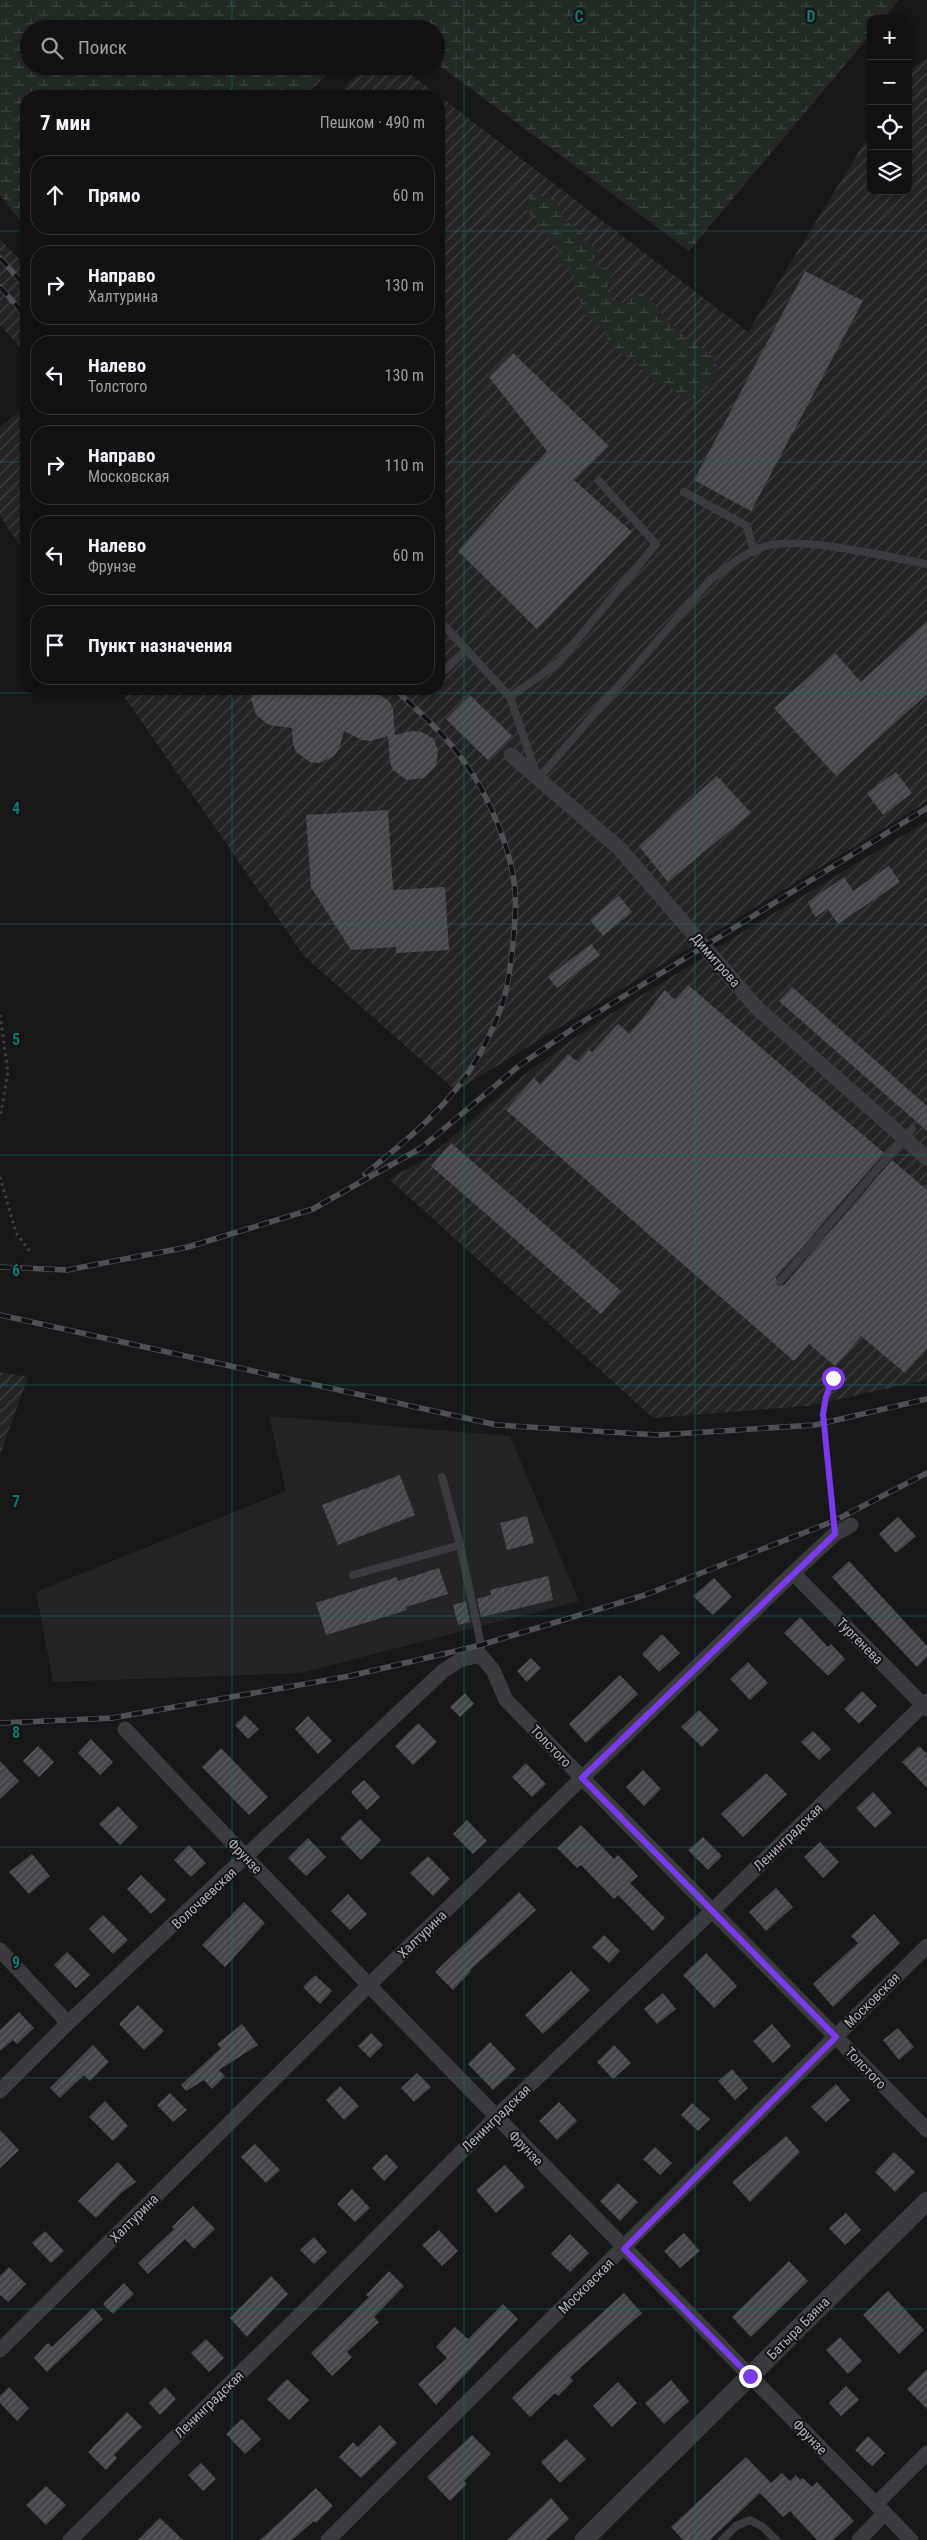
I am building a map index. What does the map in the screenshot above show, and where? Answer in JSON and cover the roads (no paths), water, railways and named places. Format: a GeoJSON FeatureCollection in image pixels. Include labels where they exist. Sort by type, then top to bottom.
{"type":"FeatureCollection","features":[{"type":"Feature","properties":{"kind":"street","name":"Димитрова"},"geometry":{"type":"LineString","coordinates":[[511,756],[619,848],[758,1009],[908,1134],[927,1158]]}},
{"type":"Feature","properties":{"kind":"street","name":"Халтурина"},"geometry":{"type":"LineString","coordinates":[[0,2350],[369,1985],[793,1573],[835,1534],[851,1525]]}},
{"type":"Feature","properties":{"kind":"street","name":"Тургенева"},"geometry":{"type":"LineString","coordinates":[[793,1573],[926,1705]]}},
{"type":"Feature","properties":{"kind":"street","name":"Толстого"},"geometry":{"type":"LineString","coordinates":[[480,1655],[493,1670],[506,1700],[927,2130]]}},
{"type":"Feature","properties":{"kind":"street","name":"Волочаевская"},"geometry":{"type":"LineString","coordinates":[[0,2092],[68,2024],[444,1671],[460,1660],[480,1655]]}},
{"type":"Feature","properties":{"kind":"street","name":"Ленинградская"},"geometry":{"type":"LineString","coordinates":[[70,2540],[311,2304],[496,2117],[926,1705]]}},
{"type":"Feature","properties":{"kind":"street","name":"Фрунзе"},"geometry":{"type":"LineString","coordinates":[[125,1729],[246,1858],[496,2117],[911,2540]]}},
{"type":"Feature","properties":{"kind":"street","name":"Московская"},"geometry":{"type":"LineString","coordinates":[[328,2540],[624,2249],[927,1946]]}},
{"type":"Feature","properties":{"kind":"street"},"geometry":{"type":"LineString","coordinates":[[0,1950],[68,2024]]}},
{"type":"Feature","properties":{"kind":"street","name":"Батыра Баяна"},"geometry":{"type":"LineString","coordinates":[[584,2540],[927,2201]]}},
{"type":"Feature","properties":{"kind":"street"},"geometry":{"type":"LineString","coordinates":[[859,2540],[880,2509],[927,2453]]}},
{"type":"Feature","properties":{"kind":"lane"},"geometry":{"type":"LineString","coordinates":[[510,697],[558,663],[656,544],[599,481]]}},
{"type":"Feature","properties":{"kind":"lane"},"geometry":{"type":"LineString","coordinates":[[684,492],[748,526],[754,552]]}},
{"type":"Feature","properties":{"kind":"lane"},"geometry":{"type":"LineString","coordinates":[[445,627],[510,697],[538,778],[710,580],[739,559],[766,546],[800,543],[927,564]]}},
{"type":"Feature","properties":{"kind":"lane"},"geometry":{"type":"LineString","coordinates":[[445,669],[466,650]]}},
{"type":"Feature","properties":{"kind":"lane"},"geometry":{"type":"LineString","coordinates":[[780,1281],[908,1134]]}},
{"type":"Feature","properties":{"kind":"lane"},"geometry":{"type":"LineString","coordinates":[[442,1477],[460,1545],[481,1646],[480,1655]]}},
{"type":"Feature","properties":{"kind":"lane"},"geometry":{"type":"LineString","coordinates":[[353,1575],[460,1545]]}},
{"type":"Feature","properties":{"kind":"lane"},"geometry":{"type":"LineString","coordinates":[[722,2540],[736,2526],[750,2520],[763,2526],[776,2540]]}},
{"type":"Feature","properties":{"kind":"railway"},"geometry":{"type":"LineString","coordinates":[[0,258],[20,280]]}},
{"type":"Feature","properties":{"kind":"railway"},"geometry":{"type":"LineString","coordinates":[[0,287],[20,309]]}},
{"type":"Feature","properties":{"kind":"railway"},"geometry":{"type":"LineString","coordinates":[[365,1174],[427,1121],[455,1091],[478,1057],[492,1030],[503,1002],[509,977],[514,930],[515,889],[513,873],[498,823],[474,776],[458,753],[432,724],[401,695]]}},
{"type":"Feature","properties":{"kind":"railway"},"geometry":{"type":"LineString","coordinates":[[0,1267],[67,1270],[188,1247],[313,1209],[421,1148],[520,1065],[587,1019],[927,808]]}},
{"type":"Feature","properties":{"kind":"railway"},"geometry":{"type":"LineString","coordinates":[[0,1315],[497,1425],[658,1435],[815,1425],[927,1399]]}},
{"type":"Feature","properties":{"kind":"railway"},"geometry":{"type":"LineString","coordinates":[[0,1723],[112,1718],[350,1676],[481,1645],[645,1595],[834,1521],[927,1473]]}}]}
